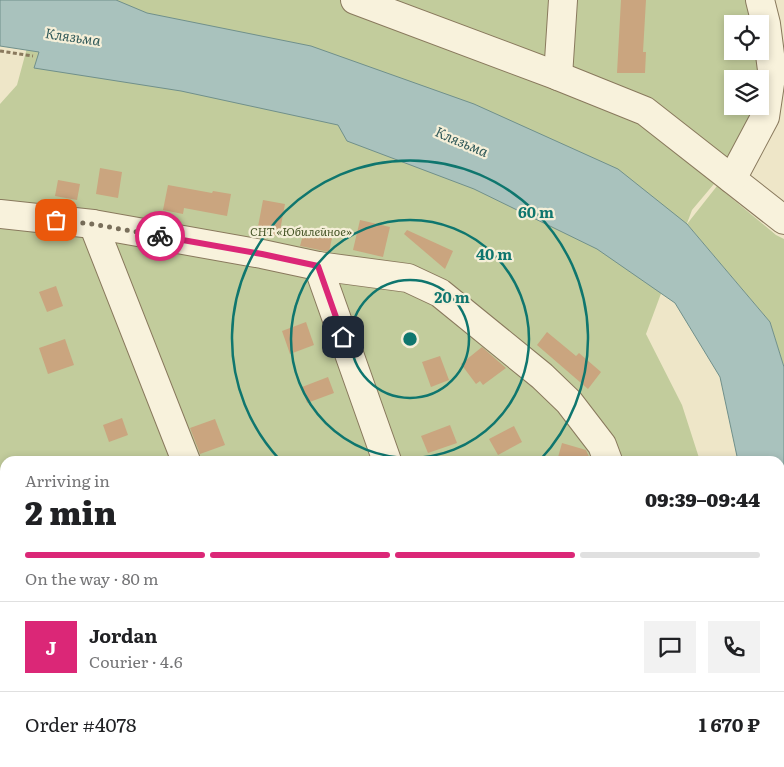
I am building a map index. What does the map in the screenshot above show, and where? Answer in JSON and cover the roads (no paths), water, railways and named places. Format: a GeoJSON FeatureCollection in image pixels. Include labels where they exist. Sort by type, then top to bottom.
{"type":"FeatureCollection","features":[{"type":"Feature","properties":{"kind":"street"},"geometry":{"type":"LineString","coordinates":[[558,76],[564,0]]}},
{"type":"Feature","properties":{"kind":"street"},"geometry":{"type":"LineString","coordinates":[[732,179],[765,117],[767,107],[772,70],[766,24],[760,0]]}},
{"type":"Feature","properties":{"kind":"street"},"geometry":{"type":"LineString","coordinates":[[361,1],[644,111],[784,220]]}},
{"type":"Feature","properties":{"kind":"street"},"geometry":{"type":"LineString","coordinates":[[0,214],[92,224],[262,254],[318,266],[408,278],[440,293],[542,376],[570,402],[602,445],[606,456]]}},
{"type":"Feature","properties":{"kind":"street"},"geometry":{"type":"LineString","coordinates":[[92,224],[184,456]]}},
{"type":"Feature","properties":{"kind":"street"},"geometry":{"type":"LineString","coordinates":[[318,266],[385,456]]}},
{"type":"Feature","properties":{"kind":"water","name":"Клязьма"},"geometry":{"type":"Polygon","coordinates":[[[0,0],[116,0],[147,13],[311,46],[474,104],[618,169],[687,224],[770,322],[784,367],[784,456],[737,456],[720,377],[675,303],[597,249],[474,189],[347,141],[338,125],[181,91],[34,68],[39,52],[0,46],[0,0]]]}},
{"type":"Feature","properties":{"kind":"park label","name":"СНТ «Юбилейное»"},"geometry":{"type":"Point","coordinates":[301,231]}}]}
